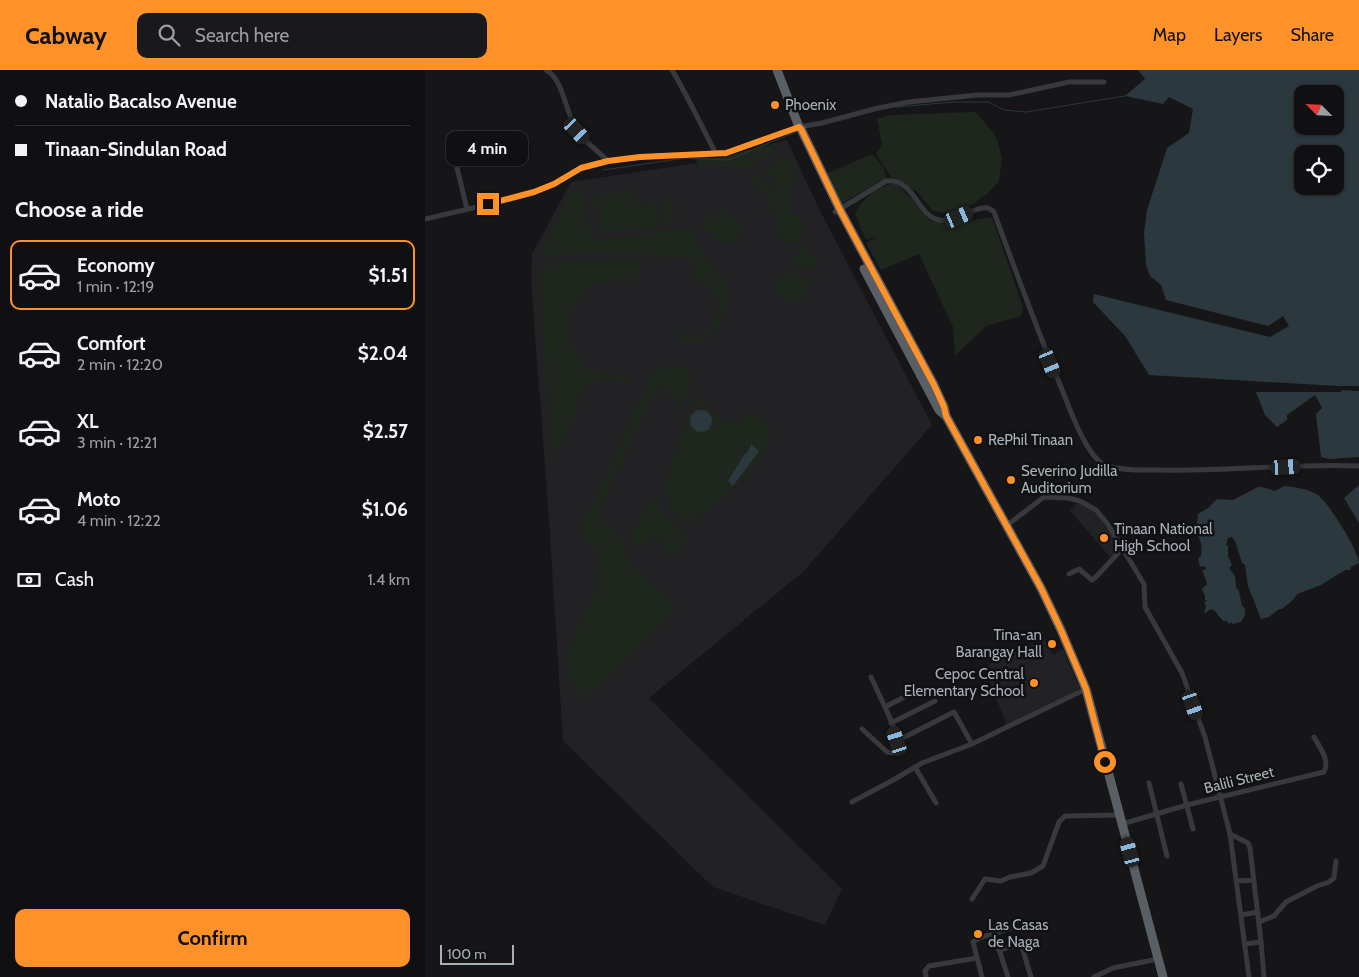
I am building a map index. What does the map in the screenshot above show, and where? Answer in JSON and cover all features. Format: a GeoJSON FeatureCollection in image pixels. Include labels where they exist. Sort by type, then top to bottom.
{"type":"FeatureCollection","features":[{"type":"Feature","properties":{"kind":"highway"},"geometry":{"type":"LineString","coordinates":[[777,70],[817,176],[837,211],[939,410],[946,416],[1058,622],[1086,689],[1163,977]]}},
{"type":"Feature","properties":{"kind":"street"},"geometry":{"type":"LineString","coordinates":[[546,70],[551,72],[557,80],[577,131],[608,161]]}},
{"type":"Feature","properties":{"kind":"street"},"geometry":{"type":"LineString","coordinates":[[672,70],[716,154]]}},
{"type":"Feature","properties":{"kind":"street"},"geometry":{"type":"LineString","coordinates":[[425,218],[507,200],[534,192],[554,184],[581,168],[608,161],[649,156],[726,153],[822,123],[909,102],[985,95],[1009,95],[1069,82],[1104,82]]}},
{"type":"Feature","properties":{"kind":"street"},"geometry":{"type":"LineString","coordinates":[[450,140],[467,209]]}},
{"type":"Feature","properties":{"kind":"street"},"geometry":{"type":"LineString","coordinates":[[837,211],[886,181],[895,180],[903,184],[932,217],[940,221],[959,217],[982,208],[988,208],[994,212],[1037,330],[1078,428],[1094,456],[1103,464],[1128,470],[1200,471],[1304,466],[1359,466]]}},
{"type":"Feature","properties":{"kind":"street"},"geometry":{"type":"LineString","coordinates":[[1007,526],[1044,497],[1074,499],[1089,505],[1107,523],[1144,584],[1145,607],[1182,673],[1205,737],[1231,834],[1249,977]]}},
{"type":"Feature","properties":{"kind":"street"},"geometry":{"type":"LineString","coordinates":[[1069,574],[1079,569],[1091,580],[1122,549]]}},
{"type":"Feature","properties":{"kind":"street"},"geometry":{"type":"LineString","coordinates":[[862,728],[887,752],[893,753],[896,750],[897,741],[891,723],[871,677]]}},
{"type":"Feature","properties":{"kind":"street"},"geometry":{"type":"LineString","coordinates":[[852,802],[915,767],[972,744],[1086,689]]}},
{"type":"Feature","properties":{"kind":"street"},"geometry":{"type":"LineString","coordinates":[[885,707],[918,690]]}},
{"type":"Feature","properties":{"kind":"street"},"geometry":{"type":"LineString","coordinates":[[891,723],[935,701]]}},
{"type":"Feature","properties":{"kind":"street"},"geometry":{"type":"LineString","coordinates":[[897,741],[954,712],[972,744]]}},
{"type":"Feature","properties":{"kind":"street","name":"Balili Street"},"geometry":{"type":"LineString","coordinates":[[972,899],[985,879],[1001,881],[1009,877],[1031,873],[1043,866],[1059,822],[1065,816],[1121,819],[1157,814],[1324,772],[1327,766],[1326,759],[1315,737]]}},
{"type":"Feature","properties":{"kind":"street"},"geometry":{"type":"LineString","coordinates":[[915,767],[936,803]]}},
{"type":"Feature","properties":{"kind":"street"},"geometry":{"type":"LineString","coordinates":[[1149,783],[1167,856]]}},
{"type":"Feature","properties":{"kind":"street"},"geometry":{"type":"LineString","coordinates":[[1181,784],[1193,829]]}},
{"type":"Feature","properties":{"kind":"street"},"geometry":{"type":"LineString","coordinates":[[1231,834],[1248,843],[1250,848],[1264,977]]}},
{"type":"Feature","properties":{"kind":"street"},"geometry":{"type":"LineString","coordinates":[[1259,922],[1274,916],[1286,902],[1334,878],[1336,861]]}},
{"type":"Feature","properties":{"kind":"street"},"geometry":{"type":"LineString","coordinates":[[1237,881],[1254,880]]}},
{"type":"Feature","properties":{"kind":"street"},"geometry":{"type":"LineString","coordinates":[[1241,915],[1258,912]]}},
{"type":"Feature","properties":{"kind":"street"},"geometry":{"type":"LineString","coordinates":[[982,977],[973,942],[979,938],[1014,927]]}},
{"type":"Feature","properties":{"kind":"street"},"geometry":{"type":"LineString","coordinates":[[994,934],[1008,977]]}},
{"type":"Feature","properties":{"kind":"street"},"geometry":{"type":"LineString","coordinates":[[1245,944],[1261,942]]}},
{"type":"Feature","properties":{"kind":"street"},"geometry":{"type":"LineString","coordinates":[[999,950],[1017,945],[1022,946],[1031,977]]}},
{"type":"Feature","properties":{"kind":"street"},"geometry":{"type":"LineString","coordinates":[[926,977],[925,971],[929,966],[977,958]]}},
{"type":"Feature","properties":{"kind":"street"},"geometry":{"type":"LineString","coordinates":[[1094,977],[1113,968],[1158,959]]}},
{"type":"Feature","properties":{"kind":"shaded area"},"geometry":{"type":"Polygon","coordinates":[[[1138,70],[1359,70],[1359,386],[1149,375],[1125,336],[1093,302],[1094,294],[1270,337],[1289,326],[1283,316],[1268,326],[1166,300],[1161,285],[1150,276],[1146,265],[1144,233],[1147,210],[1167,148],[1189,133],[1193,109],[1169,97],[1163,104],[1125,96],[1145,79],[1138,70]]]}},
{"type":"Feature","properties":{"kind":"shaded area"},"geometry":{"type":"Polygon","coordinates":[[[976,112],[997,139],[1002,159],[999,181],[988,193],[964,211],[953,214],[933,211],[917,192],[891,177],[876,154],[882,145],[877,119],[891,115],[976,112]]]}},
{"type":"Feature","properties":{"kind":"shaded area"},"geometry":{"type":"Polygon","coordinates":[[[787,140],[819,209],[932,425],[804,571],[649,698],[842,889],[825,925],[713,887],[563,741],[531,283],[532,254],[571,182],[704,162],[787,140]]]}},
{"type":"Feature","properties":{"kind":"shaded area"},"geometry":{"type":"Polygon","coordinates":[[[773,144],[774,153],[765,157],[747,171],[717,165],[700,167],[693,156],[719,158],[773,144]]]}},
{"type":"Feature","properties":{"kind":"shaded area"},"geometry":{"type":"Polygon","coordinates":[[[786,153],[799,176],[791,185],[792,199],[789,213],[803,218],[805,226],[799,245],[777,237],[779,218],[766,209],[774,201],[752,183],[754,176],[758,175],[773,191],[779,187],[763,171],[786,153]]]}},
{"type":"Feature","properties":{"kind":"shaded area"},"geometry":{"type":"Polygon","coordinates":[[[872,154],[884,168],[886,178],[841,204],[826,174],[872,154]]]}},
{"type":"Feature","properties":{"kind":"shaded area"},"geometry":{"type":"Polygon","coordinates":[[[896,183],[930,221],[950,223],[992,217],[1023,307],[1021,316],[986,326],[955,356],[953,327],[919,254],[881,270],[866,243],[876,237],[866,240],[855,214],[862,202],[872,193],[896,183]]]}},
{"type":"Feature","properties":{"kind":"shaded area"},"geometry":{"type":"Polygon","coordinates":[[[582,187],[591,236],[601,240],[690,228],[715,273],[727,282],[730,301],[722,321],[707,341],[689,343],[681,339],[676,330],[679,328],[692,334],[706,334],[716,317],[718,299],[710,286],[701,285],[695,279],[693,260],[636,254],[539,256],[575,188],[582,187]]]}},
{"type":"Feature","properties":{"kind":"shaded area"},"geometry":{"type":"Polygon","coordinates":[[[632,191],[636,204],[656,201],[658,227],[603,233],[593,200],[597,195],[632,191]]]}},
{"type":"Feature","properties":{"kind":"shaded area"},"geometry":{"type":"Polygon","coordinates":[[[672,199],[676,218],[663,225],[660,205],[672,199]]]}},
{"type":"Feature","properties":{"kind":"shaded area"},"geometry":{"type":"Polygon","coordinates":[[[723,207],[745,228],[734,246],[717,240],[702,228],[707,215],[714,220],[723,207]]]}},
{"type":"Feature","properties":{"kind":"shaded area"},"geometry":{"type":"Polygon","coordinates":[[[806,245],[818,263],[813,271],[795,266],[792,263],[793,256],[806,245]]]}},
{"type":"Feature","properties":{"kind":"shaded area"},"geometry":{"type":"Polygon","coordinates":[[[642,259],[636,281],[607,281],[592,286],[579,298],[569,317],[569,335],[585,370],[611,372],[633,382],[629,385],[609,380],[588,385],[578,399],[574,420],[552,459],[539,270],[563,261],[642,259]]]}},
{"type":"Feature","properties":{"kind":"shaded area"},"geometry":{"type":"Polygon","coordinates":[[[788,270],[806,278],[819,277],[794,305],[774,289],[784,272],[788,270]]]}},
{"type":"Feature","properties":{"kind":"shaded area"},"geometry":{"type":"Polygon","coordinates":[[[669,365],[687,368],[693,378],[682,406],[676,414],[678,399],[662,387],[657,389],[597,512],[621,539],[631,564],[678,609],[585,701],[575,691],[567,661],[574,635],[595,594],[597,553],[580,531],[654,371],[669,365]]]}},
{"type":"Feature","properties":{"kind":"shaded area"},"geometry":{"type":"Polygon","coordinates":[[[1342,390],[1359,391],[1359,457],[1329,459],[1321,457],[1316,414],[1322,408],[1315,395],[1287,415],[1287,420],[1277,427],[1265,415],[1256,392],[1341,392],[1342,390]]]}},
{"type":"Feature","properties":{"kind":"shaded area"},"geometry":{"type":"Polygon","coordinates":[[[697,398],[726,421],[739,424],[755,410],[768,424],[771,434],[762,459],[727,495],[691,524],[670,511],[666,491],[669,470],[691,407],[697,398]]]}},
{"type":"Feature","properties":{"kind":"shaded area"},"geometry":{"type":"Polygon","coordinates":[[[701,410],[709,413],[712,421],[709,429],[701,432],[693,429],[690,421],[693,413],[701,410]]]}},
{"type":"Feature","properties":{"kind":"shaded area"},"geometry":{"type":"Polygon","coordinates":[[[751,444],[759,451],[733,486],[728,481],[744,455],[748,452],[751,444]]]}},
{"type":"Feature","properties":{"kind":"shaded area"},"geometry":{"type":"Polygon","coordinates":[[[1359,485],[1359,523],[1344,498],[1359,485]]]}},
{"type":"Feature","properties":{"kind":"shaded area"},"geometry":{"type":"Polygon","coordinates":[[[1284,486],[1310,491],[1323,499],[1349,538],[1359,563],[1351,567],[1350,570],[1345,570],[1321,585],[1297,594],[1282,609],[1279,609],[1269,617],[1261,619],[1248,586],[1245,565],[1242,563],[1235,541],[1232,537],[1228,538],[1226,545],[1228,546],[1228,556],[1232,565],[1229,568],[1235,576],[1236,587],[1239,591],[1242,606],[1245,608],[1245,615],[1241,622],[1233,624],[1230,622],[1229,625],[1214,610],[1210,609],[1204,613],[1206,606],[1204,602],[1207,601],[1202,589],[1207,584],[1201,570],[1205,570],[1206,567],[1200,567],[1198,558],[1201,556],[1201,543],[1193,530],[1196,529],[1198,514],[1217,499],[1233,500],[1258,487],[1275,491],[1284,486]]]}},
{"type":"Feature","properties":{"kind":"shaded area"},"geometry":{"type":"Polygon","coordinates":[[[656,496],[668,518],[686,534],[686,542],[672,558],[661,541],[654,537],[641,546],[630,538],[632,531],[656,496]]]}},
{"type":"Feature","properties":{"kind":"shaded area","name":"Tinaan National High School"},"geometry":{"type":"Polygon","coordinates":[[[1081,503],[1094,511],[1102,519],[1121,549],[1112,559],[1070,511],[1076,504],[1081,503]]]}},
{"type":"Feature","properties":{"kind":"shaded area","name":"Cepoc Central Elementary School"},"geometry":{"type":"Polygon","coordinates":[[[1044,639],[1053,655],[1063,649],[1080,689],[1007,726],[988,677],[989,664],[1044,639]]]}},
{"type":"Feature","properties":{"kind":"waterway"},"geometry":{"type":"LineString","coordinates":[[896,107],[954,102],[989,102],[1004,110],[1026,112],[1125,96]]}},
{"type":"Feature","properties":{"kind":"waterway"},"geometry":{"type":"LineString","coordinates":[[603,170],[686,158],[728,160],[798,131]]}},
{"type":"Feature","properties":{"kind":"place","name":"Phoenix"},"geometry":{"type":"Point","coordinates":[775,105]}},
{"type":"Feature","properties":{"kind":"place","name":"RePhil Tinaan"},"geometry":{"type":"Point","coordinates":[978,440]}},
{"type":"Feature","properties":{"kind":"place","name":"Severino Judilla Auditorium"},"geometry":{"type":"Point","coordinates":[1011,480]}},
{"type":"Feature","properties":{"kind":"place","name":"Tinaan National High School"},"geometry":{"type":"Point","coordinates":[1104,538]}},
{"type":"Feature","properties":{"kind":"place","name":"Tina-an Barangay Hall"},"geometry":{"type":"Point","coordinates":[1052,644]}},
{"type":"Feature","properties":{"kind":"place","name":"Cepoc Central Elementary School"},"geometry":{"type":"Point","coordinates":[1034,683]}},
{"type":"Feature","properties":{"kind":"place","name":"Las Casas de Naga"},"geometry":{"type":"Point","coordinates":[978,934]}},
{"type":"Feature","properties":{"kind":"route"},"geometry":{"type":"LineString","coordinates":[[488,204],[534,192],[554,184],[581,168],[608,161],[683,154],[726,153],[799,127],[828,188],[934,385],[946,416],[1041,588],[1086,689],[1105,762]]}}]}
